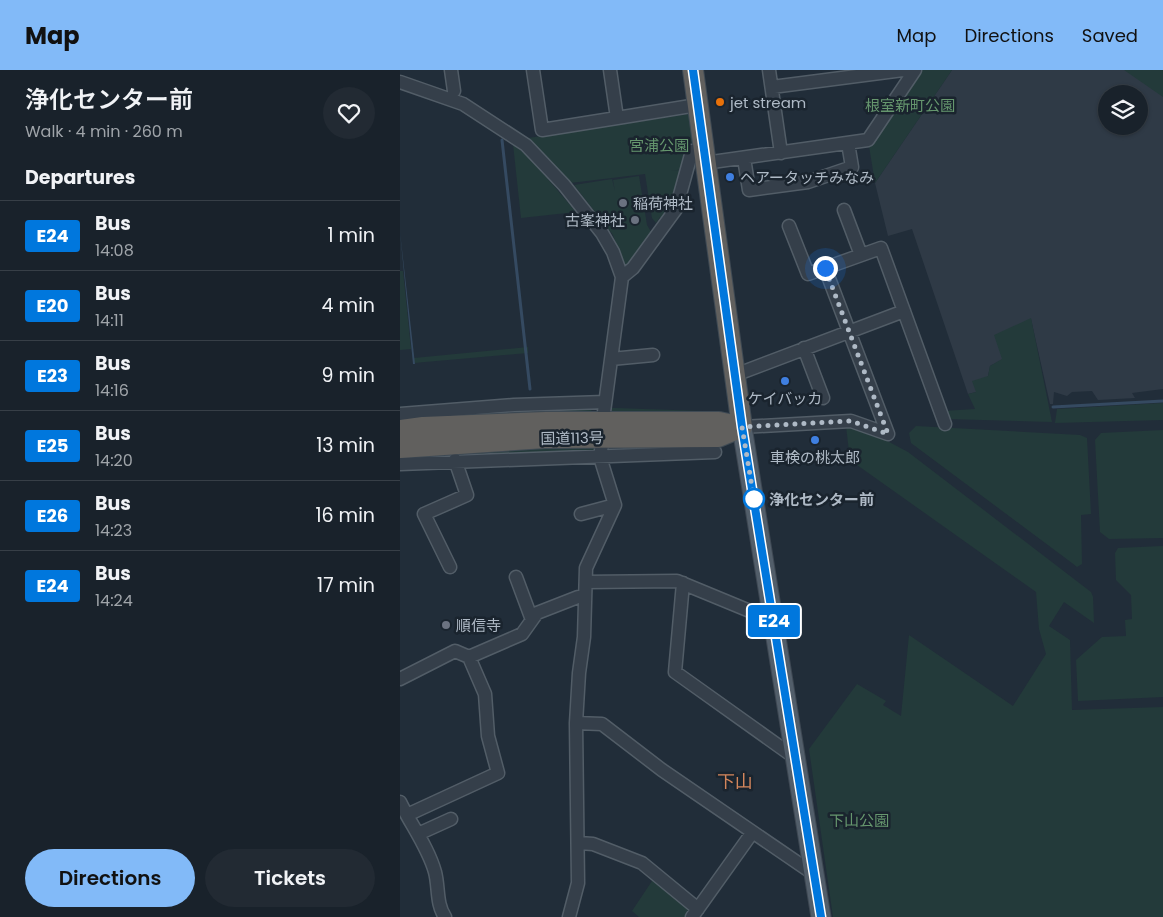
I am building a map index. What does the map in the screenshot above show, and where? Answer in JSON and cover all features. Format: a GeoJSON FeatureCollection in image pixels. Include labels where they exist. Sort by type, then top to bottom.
{"type":"FeatureCollection","features":[{"type":"Feature","properties":{"kind":"highway"},"geometry":{"type":"LineString","coordinates":[[693,70],[742,427]]}},
{"type":"Feature","properties":{"kind":"highway","name":"国道113号"},"geometry":{"type":"LineString","coordinates":[[400,430],[423,427],[556,422],[719,422],[742,427]]}},
{"type":"Feature","properties":{"kind":"highway","name":"国道113号"},"geometry":{"type":"LineString","coordinates":[[400,448],[545,438],[718,436],[742,427]]}},
{"type":"Feature","properties":{"kind":"main road"},"geometry":{"type":"LineString","coordinates":[[742,427],[821,917]]}},
{"type":"Feature","properties":{"kind":"street"},"geometry":{"type":"LineString","coordinates":[[451,70],[454,92]]}},
{"type":"Feature","properties":{"kind":"street"},"geometry":{"type":"LineString","coordinates":[[533,70],[542,130],[698,105]]}},
{"type":"Feature","properties":{"kind":"street"},"geometry":{"type":"LineString","coordinates":[[610,70],[617,118]]}},
{"type":"Feature","properties":{"kind":"street"},"geometry":{"type":"LineString","coordinates":[[769,70],[781,153]]}},
{"type":"Feature","properties":{"kind":"street"},"geometry":{"type":"LineString","coordinates":[[772,87],[903,70]]}},
{"type":"Feature","properties":{"kind":"street"},"geometry":{"type":"LineString","coordinates":[[622,277],[633,268],[676,209],[692,151],[704,157],[744,158],[868,140],[915,70]]}},
{"type":"Feature","properties":{"kind":"street"},"geometry":{"type":"LineString","coordinates":[[400,82],[463,104],[526,145],[564,185],[602,233],[613,252],[622,277],[604,407],[530,404],[400,414]]}},
{"type":"Feature","properties":{"kind":"street"},"geometry":{"type":"LineString","coordinates":[[744,158],[749,190],[808,182],[852,167],[848,143]]}},
{"type":"Feature","properties":{"kind":"street"},"geometry":{"type":"LineString","coordinates":[[844,210],[861,255]]}},
{"type":"Feature","properties":{"kind":"street"},"geometry":{"type":"LineString","coordinates":[[789,226],[808,274],[881,248],[945,424]]}},
{"type":"Feature","properties":{"kind":"street"},"geometry":{"type":"LineString","coordinates":[[742,427],[851,421],[888,434],[825,268]]}},
{"type":"Feature","properties":{"kind":"street"},"geometry":{"type":"LineString","coordinates":[[735,375],[904,311]]}},
{"type":"Feature","properties":{"kind":"street"},"geometry":{"type":"LineString","coordinates":[[804,348],[823,398]]}},
{"type":"Feature","properties":{"kind":"street"},"geometry":{"type":"LineString","coordinates":[[612,359],[653,355]]}},
{"type":"Feature","properties":{"kind":"street"},"geometry":{"type":"LineString","coordinates":[[400,464],[601,450],[715,452]]}},
{"type":"Feature","properties":{"kind":"street"},"geometry":{"type":"LineString","coordinates":[[570,917],[578,883],[576,723],[579,673],[584,637],[586,568],[615,505],[601,450]]}},
{"type":"Feature","properties":{"kind":"street"},"geometry":{"type":"LineString","coordinates":[[450,567],[424,514],[467,494],[455,460]]}},
{"type":"Feature","properties":{"kind":"street"},"geometry":{"type":"LineString","coordinates":[[582,514],[615,505]]}},
{"type":"Feature","properties":{"kind":"street"},"geometry":{"type":"LineString","coordinates":[[516,577],[532,620]]}},
{"type":"Feature","properties":{"kind":"street"},"geometry":{"type":"LineString","coordinates":[[586,582],[677,581],[774,621]]}},
{"type":"Feature","properties":{"kind":"street"},"geometry":{"type":"LineString","coordinates":[[684,583],[675,672],[796,759]]}},
{"type":"Feature","properties":{"kind":"street"},"geometry":{"type":"LineString","coordinates":[[469,657],[522,634],[537,613],[578,596],[585,597]]}},
{"type":"Feature","properties":{"kind":"street"},"geometry":{"type":"LineString","coordinates":[[400,679],[455,651],[469,657],[485,694],[488,736],[498,773],[406,815]]}},
{"type":"Feature","properties":{"kind":"street"},"geometry":{"type":"LineString","coordinates":[[576,723],[602,724],[752,833],[814,874]]}},
{"type":"Feature","properties":{"kind":"street"},"geometry":{"type":"LineString","coordinates":[[400,802],[418,834],[435,871],[439,909],[445,917]]}},
{"type":"Feature","properties":{"kind":"street"},"geometry":{"type":"LineString","coordinates":[[418,834],[452,819]]}},
{"type":"Feature","properties":{"kind":"street"},"geometry":{"type":"LineString","coordinates":[[579,843],[593,844],[642,863],[695,913],[752,833]]}},
{"type":"Feature","properties":{"kind":"shaded area"},"geometry":{"type":"Polygon","coordinates":[[[952,70],[1163,70],[1163,389],[1132,393],[1135,398],[1098,400],[1092,391],[1072,392],[1067,396],[1054,392],[1053,404],[1050,404],[1031,319],[1003,359],[990,366],[988,376],[976,392],[968,394],[912,229],[888,236],[875,183],[952,70]]]}},
{"type":"Feature","properties":{"kind":"green space","name":"根室新町公園"},"geometry":{"type":"Polygon","coordinates":[[[915,70],[952,70],[875,183],[868,140],[915,70]]]}},
{"type":"Feature","properties":{"kind":"green space"},"geometry":{"type":"Polygon","coordinates":[[[1124,70],[1163,70],[1163,97],[1124,70]]]}},
{"type":"Feature","properties":{"kind":"green space","name":"宮浦公園"},"geometry":{"type":"Polygon","coordinates":[[[690,114],[693,138],[684,169],[670,171],[688,169],[668,222],[660,217],[656,223],[652,218],[645,174],[570,183],[528,138],[690,114]]]}},
{"type":"Feature","properties":{"kind":"green space"},"geometry":{"type":"Polygon","coordinates":[[[513,144],[530,158],[576,212],[521,218],[513,144]]]}},
{"type":"Feature","properties":{"kind":"green space"},"geometry":{"type":"Polygon","coordinates":[[[639,176],[647,225],[654,237],[631,264],[624,267],[613,235],[574,185],[612,179],[615,191],[613,180],[639,176]]]}},
{"type":"Feature","properties":{"kind":"green space"},"geometry":{"type":"Polygon","coordinates":[[[400,271],[403,271],[411,349],[400,350],[400,271]]]}},
{"type":"Feature","properties":{"kind":"green space"},"geometry":{"type":"Polygon","coordinates":[[[1031,318],[1052,422],[946,419],[943,411],[975,409],[968,394],[976,392],[972,381],[988,376],[990,366],[1002,359],[994,335],[1031,318]]]}},
{"type":"Feature","properties":{"kind":"green space"},"geometry":{"type":"Polygon","coordinates":[[[528,347],[528,353],[414,363],[414,358],[528,347]]]}},
{"type":"Feature","properties":{"kind":"green space"},"geometry":{"type":"Polygon","coordinates":[[[1163,403],[1163,420],[1055,423],[1057,409],[1163,403]]]}},
{"type":"Feature","properties":{"kind":"green space"},"geometry":{"type":"Polygon","coordinates":[[[612,408],[615,408],[703,411],[612,413],[612,408]]]}},
{"type":"Feature","properties":{"kind":"green space"},"geometry":{"type":"Polygon","coordinates":[[[590,409],[595,414],[424,419],[590,409]]]}},
{"type":"Feature","properties":{"kind":"green space","name":"下山公園"},"geometry":{"type":"Polygon","coordinates":[[[846,426],[876,435],[908,452],[1091,592],[1093,597],[1094,623],[1064,602],[1049,626],[1070,640],[1072,710],[1163,707],[1163,917],[833,917],[809,749],[857,684],[886,701],[883,705],[901,716],[909,635],[1013,706],[1046,654],[1039,629],[1036,592],[850,460],[846,426]]]}},
{"type":"Feature","properties":{"kind":"green space"},"geometry":{"type":"Polygon","coordinates":[[[916,426],[1080,435],[1087,438],[1091,514],[1081,515],[1082,564],[1077,567],[911,443],[909,433],[916,426]]]}},
{"type":"Feature","properties":{"kind":"green space"},"geometry":{"type":"Polygon","coordinates":[[[1163,430],[1163,538],[1109,539],[1100,532],[1095,440],[1101,433],[1163,430]]]}},
{"type":"Feature","properties":{"kind":"green space"},"geometry":{"type":"Polygon","coordinates":[[[594,445],[594,450],[589,453],[400,458],[502,449],[594,445]]]}},
{"type":"Feature","properties":{"kind":"green space"},"geometry":{"type":"Polygon","coordinates":[[[1163,546],[1163,697],[1078,701],[1076,660],[1102,637],[1126,636],[1125,620],[1132,619],[1131,595],[1116,580],[1115,553],[1118,548],[1163,546]]]}},
{"type":"Feature","properties":{"kind":"green space"},"geometry":{"type":"Polygon","coordinates":[[[654,878],[695,910],[690,917],[639,917],[632,911],[654,878]]]}},
{"type":"Feature","properties":{"kind":"water"},"geometry":{"type":"Polygon","coordinates":[[[400,232],[415,364],[413,364],[400,232]]]}},
{"type":"Feature","properties":{"kind":"waterway"},"geometry":{"type":"LineString","coordinates":[[502,140],[530,389]]}},
{"type":"Feature","properties":{"kind":"waterway"},"geometry":{"type":"LineString","coordinates":[[1053,407],[1163,401]]}},
{"type":"Feature","properties":{"kind":"bus line","name":"E24"},"geometry":{"type":"LineString","coordinates":[[693,70],[742,427],[821,917]]}},
{"type":"Feature","properties":{"kind":"place","name":"jet stream"},"geometry":{"type":"Point","coordinates":[720,102]}},
{"type":"Feature","properties":{"kind":"place","name":"ヘアータッチみなみ"},"geometry":{"type":"Point","coordinates":[730,177]}},
{"type":"Feature","properties":{"kind":"place","name":"稲荷神社"},"geometry":{"type":"Point","coordinates":[623,203]}},
{"type":"Feature","properties":{"kind":"place","name":"古峯神社"},"geometry":{"type":"Point","coordinates":[635,220]}},
{"type":"Feature","properties":{"kind":"place","name":"ケイバッカ"},"geometry":{"type":"Point","coordinates":[785,381]}},
{"type":"Feature","properties":{"kind":"place","name":"車検の桃太郎"},"geometry":{"type":"Point","coordinates":[815,440]}},
{"type":"Feature","properties":{"kind":"place","name":"浄化センター前"},"geometry":{"type":"Point","coordinates":[754,499]}},
{"type":"Feature","properties":{"kind":"place","name":"順信寺"},"geometry":{"type":"Point","coordinates":[446,625]}},
{"type":"Feature","properties":{"kind":"district","name":"下山"},"geometry":{"type":"Point","coordinates":[735,781]}},
{"type":"Feature","properties":{"kind":"route"},"geometry":{"type":"LineString","coordinates":[[754,499],[742,427],[851,421],[888,434],[825,268]]}}]}
